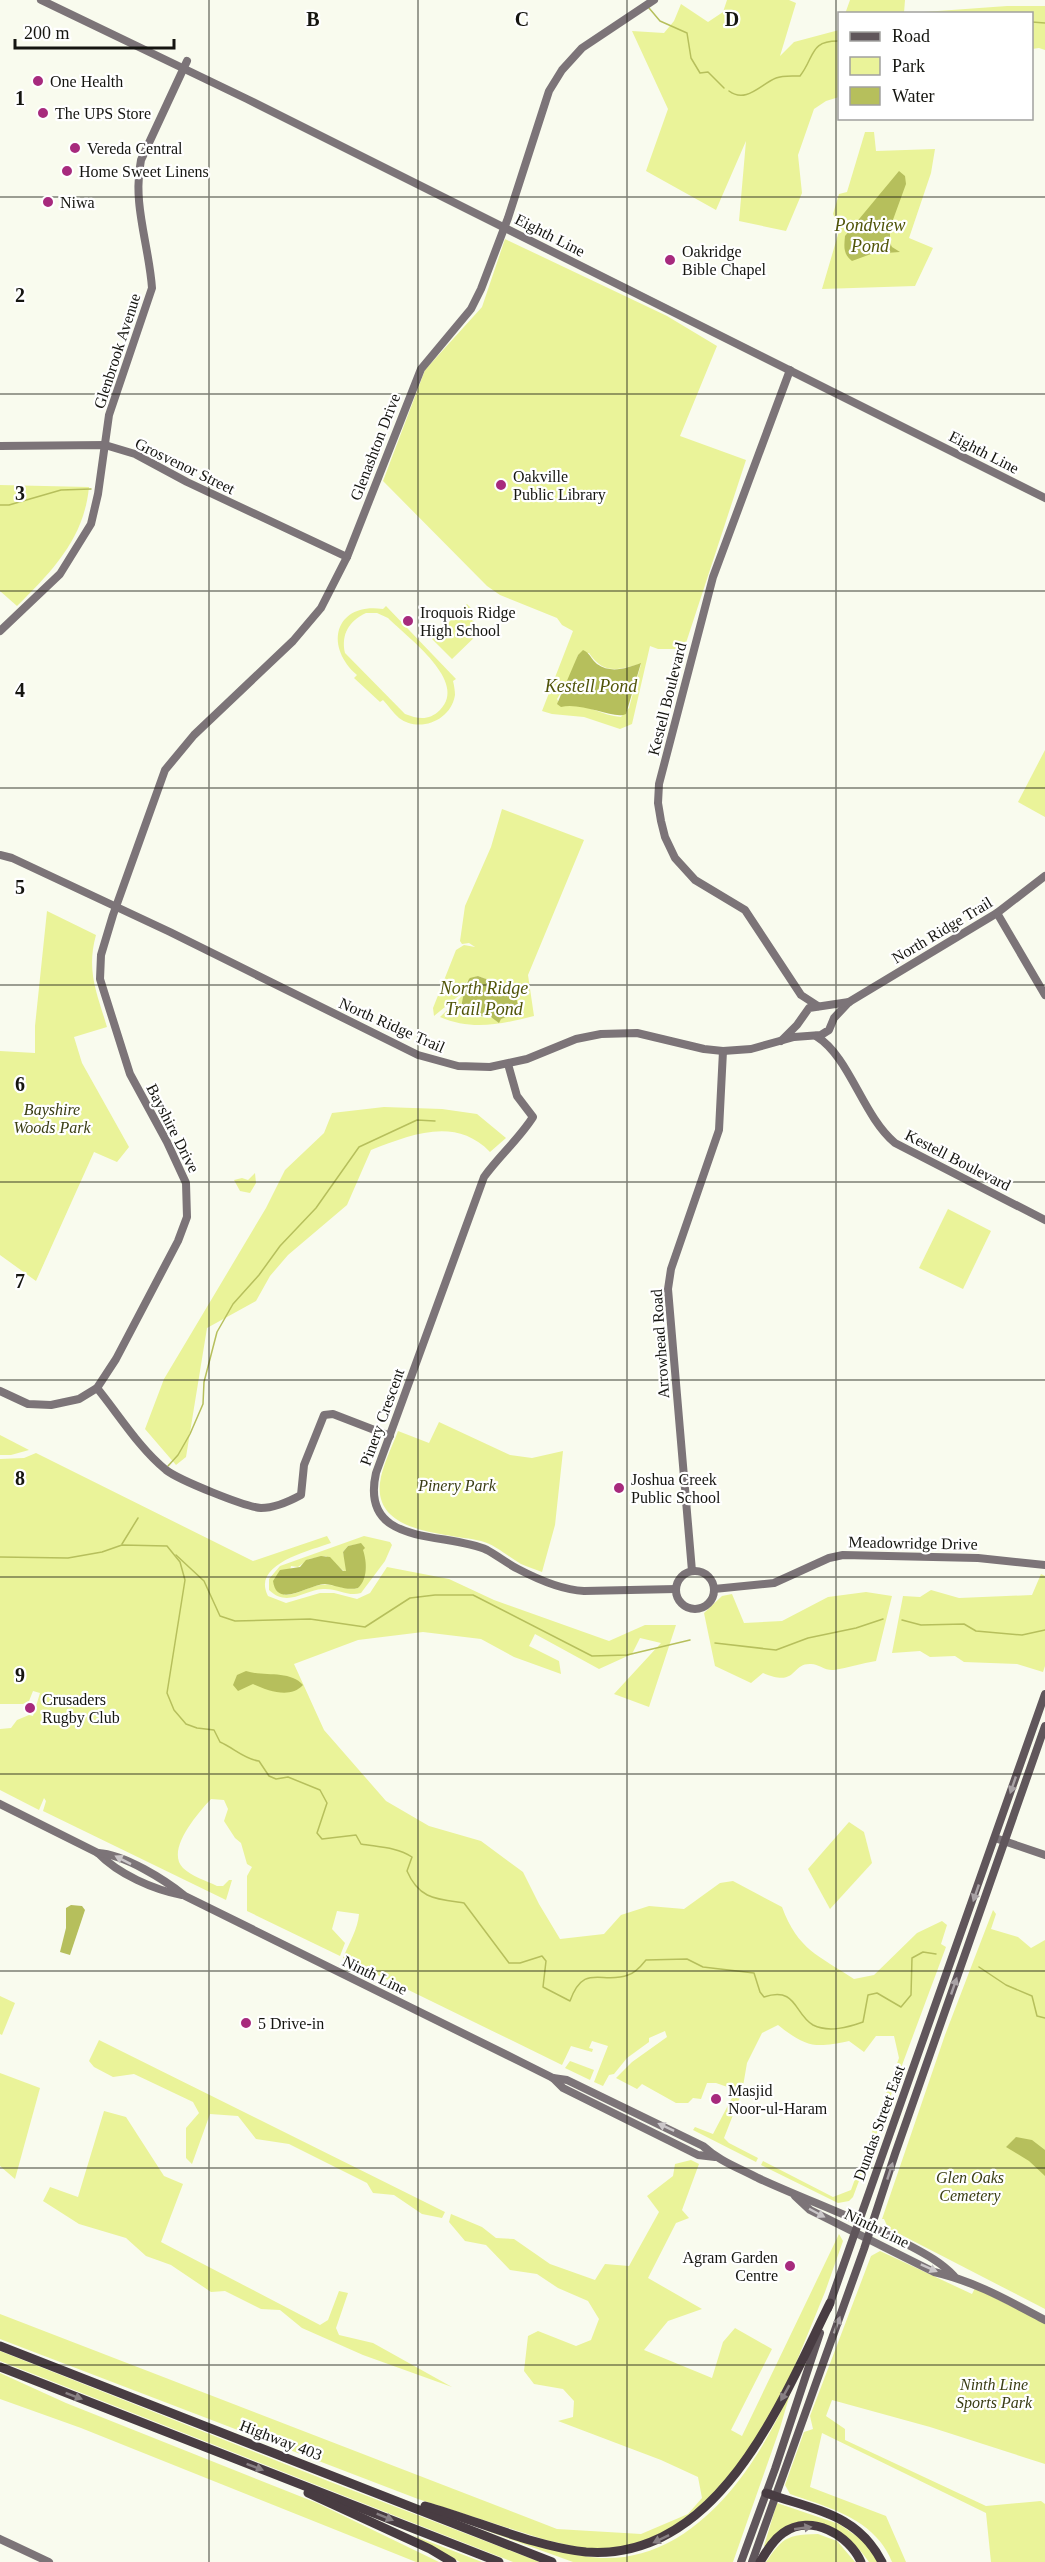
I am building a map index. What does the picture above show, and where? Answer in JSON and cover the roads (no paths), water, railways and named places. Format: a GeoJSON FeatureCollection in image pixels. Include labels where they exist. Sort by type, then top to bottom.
{"type":"FeatureCollection","features":[{"type":"Feature","properties":{"kind":"highway"},"geometry":{"type":"LineString","coordinates":[[387,2497],[429,2507],[556,2547],[588,2552],[624,2551],[651,2544],[692,2522],[717,2497],[751,2452],[789,2386],[830,2303]]}},
{"type":"Feature","properties":{"kind":"highway","name":"Highway 403"},"geometry":{"type":"LineString","coordinates":[[0,2346],[552,2562]]}},
{"type":"Feature","properties":{"kind":"highway","name":"Highway 403"},"geometry":{"type":"LineString","coordinates":[[0,2367],[499,2562]]}},
{"type":"Feature","properties":{"kind":"highway"},"geometry":{"type":"LineString","coordinates":[[292,2481],[308,2493],[430,2549],[452,2562]]}},
{"type":"Feature","properties":{"kind":"highway"},"geometry":{"type":"LineString","coordinates":[[771,2495],[826,2512],[849,2522],[876,2549],[882,2562]]}},
{"type":"Feature","properties":{"kind":"highway"},"geometry":{"type":"LineString","coordinates":[[760,2562],[771,2545],[784,2532],[800,2526],[817,2526],[833,2531],[857,2553],[861,2562]]}},
{"type":"Feature","properties":{"kind":"main road","name":"Dundas Street East"},"geometry":{"type":"LineString","coordinates":[[752,2562],[830,2303],[858,2220],[876,2180],[1045,1694]]}},
{"type":"Feature","properties":{"kind":"main road","name":"Dundas Street East"},"geometry":{"type":"LineString","coordinates":[[741,2562],[771,2495],[872,2226],[895,2154],[1045,1726]]}},
{"type":"Feature","properties":{"kind":"street","name":"Eighth Line"},"geometry":{"type":"LineString","coordinates":[[41,0],[185,65],[1045,498]]}},
{"type":"Feature","properties":{"kind":"street","name":"Glenashton Drive"},"geometry":{"type":"LineString","coordinates":[[116,906],[165,770],[194,735],[309,625],[332,591],[422,369],[471,309],[482,289],[505,227],[549,91],[562,70],[582,48],[654,0]]}},
{"type":"Feature","properties":{"kind":"street","name":"Glenbrook Avenue"},"geometry":{"type":"LineString","coordinates":[[0,631],[54,580],[91,524],[98,494],[109,415],[152,288],[151,266],[138,194],[141,160],[185,65]]}},
{"type":"Feature","properties":{"kind":"street","name":"Kestell Boulevard"},"geometry":{"type":"LineString","coordinates":[[790,370],[713,577],[659,784],[658,803],[665,837],[675,858],[695,880],[745,910],[801,995],[820,1006]]}},
{"type":"Feature","properties":{"kind":"street","name":"Grosvenor Street"},"geometry":{"type":"LineString","coordinates":[[0,446],[105,445],[135,454],[187,482],[347,557]]}},
{"type":"Feature","properties":{"kind":"street","name":"North Ridge Trail"},"geometry":{"type":"LineString","coordinates":[[0,855],[12,858],[116,906],[418,1055],[458,1066],[508,1064],[576,1039],[602,1034],[637,1032],[723,1051],[751,1049],[804,1035],[815,1036]]}},
{"type":"Feature","properties":{"kind":"street","name":"North Ridge Trail"},"geometry":{"type":"LineString","coordinates":[[831,1024],[849,1002],[997,913],[1045,876]]}},
{"type":"Feature","properties":{"kind":"street","name":"Bayshire Drive"},"geometry":{"type":"LineString","coordinates":[[0,1391],[21,1401],[46,1406],[70,1402],[97,1388],[116,1359],[178,1241],[187,1217],[184,1177],[130,1074],[100,979],[101,955],[116,906]]}},
{"type":"Feature","properties":{"kind":"street"},"geometry":{"type":"LineString","coordinates":[[997,913],[1045,995]]}},
{"type":"Feature","properties":{"kind":"street","name":"Kestell Boulevard"},"geometry":{"type":"LineString","coordinates":[[801,995],[802,1017]]}},
{"type":"Feature","properties":{"kind":"street","name":"North Ridge Trail"},"geometry":{"type":"LineString","coordinates":[[820,1006],[849,1002]]}},
{"type":"Feature","properties":{"kind":"street"},"geometry":{"type":"LineString","coordinates":[[781,1041],[809,1008],[820,1006],[830,1012],[831,1024],[825,1033],[815,1036],[803,1028],[802,1017]]}},
{"type":"Feature","properties":{"kind":"street","name":"Kestell Boulevard"},"geometry":{"type":"LineString","coordinates":[[831,1024],[832,1049]]}},
{"type":"Feature","properties":{"kind":"street","name":"Kestell Boulevard"},"geometry":{"type":"LineString","coordinates":[[815,1036],[832,1049],[882,1131],[895,1143],[1045,1220]]}},
{"type":"Feature","properties":{"kind":"street","name":"Arrowhead Road"},"geometry":{"type":"LineString","coordinates":[[692,1571],[668,1289],[671,1269],[719,1130],[723,1051]]}},
{"type":"Feature","properties":{"kind":"street","name":"Pinery Crescent"},"geometry":{"type":"LineString","coordinates":[[508,1064],[517,1096],[533,1116],[521,1135],[492,1165],[484,1177],[376,1473],[373,1490],[375,1500],[384,1517],[402,1531],[483,1549],[526,1574],[575,1590],[676,1589]]}},
{"type":"Feature","properties":{"kind":"street"},"geometry":{"type":"LineString","coordinates":[[97,1388],[150,1454],[167,1471],[181,1479],[259,1508],[301,1495],[304,1465],[324,1415],[333,1414],[390,1436]]}},
{"type":"Feature","properties":{"kind":"street","name":"Meadowridge Drive"},"geometry":{"type":"LineString","coordinates":[[714,1589],[771,1584],[829,1558],[843,1555],[978,1558],[1045,1565]]}},
{"type":"Feature","properties":{"kind":"street"},"geometry":{"type":"LineString","coordinates":[[692,1571],[705,1573],[713,1583],[714,1589],[711,1600],[698,1608],[682,1604],[676,1589],[680,1579],[692,1571]]}},
{"type":"Feature","properties":{"kind":"street","name":"Ninth Line"},"geometry":{"type":"LineString","coordinates":[[0,1804],[98,1853],[111,1854],[170,1884],[185,1896],[553,2079],[563,2088],[698,2155],[715,2157],[794,2194],[872,2226],[940,2262],[954,2276]]}},
{"type":"Feature","properties":{"kind":"street"},"geometry":{"type":"LineString","coordinates":[[995,1838],[1045,1855]]}},
{"type":"Feature","properties":{"kind":"street","name":"Ninth Line"},"geometry":{"type":"LineString","coordinates":[[794,2194],[810,2210],[934,2272],[954,2276],[1045,2320]]}},
{"type":"Feature","properties":{"kind":"street"},"geometry":{"type":"LineString","coordinates":[[0,2539],[49,2562]]}},
{"type":"Feature","properties":{"kind":"water","name":"Pondview Pond"},"geometry":{"type":"Polygon","coordinates":[[[899,171],[905,176],[906,184],[890,228],[890,243],[900,252],[871,254],[852,261],[845,250],[845,236],[899,171]]]}},
{"type":"Feature","properties":{"kind":"water","name":"Kestell Pond"},"geometry":{"type":"Polygon","coordinates":[[[583,650],[597,664],[608,669],[625,668],[641,663],[626,714],[614,715],[579,707],[561,707],[557,704],[578,655],[583,650]]]}},
{"type":"Feature","properties":{"kind":"water","name":"North Ridge Trail Pond"},"geometry":{"type":"Polygon","coordinates":[[[478,976],[499,984],[511,992],[518,1004],[518,1012],[501,1019],[499,1023],[491,1017],[465,1015],[461,1010],[467,984],[470,978],[478,976]]]}},
{"type":"Feature","properties":{"kind":"water"},"geometry":{"type":"Polygon","coordinates":[[[361,1543],[365,1548],[363,1550],[366,1570],[364,1580],[358,1588],[325,1584],[287,1595],[281,1594],[276,1589],[273,1581],[280,1570],[300,1567],[306,1560],[321,1556],[330,1557],[343,1571],[346,1571],[343,1552],[348,1546],[361,1543]]]}},
{"type":"Feature","properties":{"kind":"water"},"geometry":{"type":"Polygon","coordinates":[[[246,1671],[291,1677],[303,1685],[286,1693],[253,1684],[238,1691],[233,1685],[237,1675],[246,1671]]]}},
{"type":"Feature","properties":{"kind":"water"},"geometry":{"type":"Polygon","coordinates":[[[71,1905],[82,1906],[85,1910],[70,1955],[60,1952],[66,1928],[66,1908],[71,1905]]]}},
{"type":"Feature","properties":{"kind":"water"},"geometry":{"type":"Polygon","coordinates":[[[1016,2137],[1032,2140],[1045,2150],[1045,2176],[1029,2161],[1006,2147],[1016,2137]]]}},
{"type":"Feature","properties":{"kind":"waterway"},"geometry":{"type":"LineString","coordinates":[[649,8],[660,21],[687,33],[691,58],[700,73],[708,72],[724,88]]}},
{"type":"Feature","properties":{"kind":"waterway"},"geometry":{"type":"LineString","coordinates":[[1033,22],[1045,23]]}},
{"type":"Feature","properties":{"kind":"waterway"},"geometry":{"type":"LineString","coordinates":[[729,91],[735,94],[747,94],[776,78],[800,76],[818,47],[823,43],[838,41]]}},
{"type":"Feature","properties":{"kind":"waterway"},"geometry":{"type":"LineString","coordinates":[[0,505],[9,505],[61,490],[91,489]]}},
{"type":"Feature","properties":{"kind":"waterway"},"geometry":{"type":"LineString","coordinates":[[168,1466],[178,1455],[190,1434],[203,1404],[204,1382],[217,1332],[233,1304],[259,1275],[280,1246],[316,1208],[359,1147],[417,1120],[435,1121]]}},
{"type":"Feature","properties":{"kind":"waterway"},"geometry":{"type":"LineString","coordinates":[[122,1544],[138,1518]]}},
{"type":"Feature","properties":{"kind":"waterway"},"geometry":{"type":"LineString","coordinates":[[0,1557],[68,1558],[102,1552],[122,1545],[167,1546],[180,1562],[185,1580],[167,1693],[174,1710],[186,1724],[214,1730],[220,1742],[259,1761],[269,1776],[276,1779],[288,1777],[320,1790],[327,1803],[317,1833],[322,1839],[356,1835],[361,1844],[394,1849],[412,1857],[407,1871],[417,1887],[430,1896],[464,1903],[509,1963],[520,1963],[542,1956],[546,1961],[543,1987],[570,2001],[575,1989],[588,1978],[628,1975],[636,1971],[646,1960],[687,1959],[703,1967],[754,1973],[764,1997],[783,1995],[789,1998],[813,2025],[826,2029],[839,2028],[863,2022],[868,1995],[877,1993],[901,2007],[911,1995],[912,1958],[923,1952],[936,1954]]}},
{"type":"Feature","properties":{"kind":"waterway"},"geometry":{"type":"LineString","coordinates":[[176,1555],[204,1581],[220,1616],[235,1621],[310,1619],[365,1627],[410,1598],[435,1595],[473,1595],[592,1656],[627,1655],[690,1640]]}},
{"type":"Feature","properties":{"kind":"waterway"},"geometry":{"type":"LineString","coordinates":[[715,1643],[776,1650],[808,1638],[856,1628],[883,1619]]}},
{"type":"Feature","properties":{"kind":"waterway"},"geometry":{"type":"LineString","coordinates":[[902,1620],[921,1625],[964,1624],[976,1631],[1022,1635],[1045,1630]]}},
{"type":"Feature","properties":{"kind":"waterway"},"geometry":{"type":"LineString","coordinates":[[979,1967],[1006,1985],[1032,1996],[1037,2016],[1045,2018]]}},
{"type":"Feature","properties":{"kind":"place","name":"One Health"},"geometry":{"type":"Point","coordinates":[38,81]}},
{"type":"Feature","properties":{"kind":"place","name":"The UPS Store"},"geometry":{"type":"Point","coordinates":[43,113]}},
{"type":"Feature","properties":{"kind":"place","name":"Vereda Central"},"geometry":{"type":"Point","coordinates":[75,148]}},
{"type":"Feature","properties":{"kind":"place","name":"Home Sweet Linens"},"geometry":{"type":"Point","coordinates":[67,171]}},
{"type":"Feature","properties":{"kind":"place","name":"Niwa"},"geometry":{"type":"Point","coordinates":[48,202]}},
{"type":"Feature","properties":{"kind":"place","name":"Oakridge Bible Chapel"},"geometry":{"type":"Point","coordinates":[670,260]}},
{"type":"Feature","properties":{"kind":"place","name":"Oakville Public Library"},"geometry":{"type":"Point","coordinates":[501,485]}},
{"type":"Feature","properties":{"kind":"place","name":"Iroquois Ridge High School"},"geometry":{"type":"Point","coordinates":[408,621]}},
{"type":"Feature","properties":{"kind":"place","name":"Joshua Creek Public School"},"geometry":{"type":"Point","coordinates":[619,1488]}},
{"type":"Feature","properties":{"kind":"place","name":"Crusaders Rugby Club"},"geometry":{"type":"Point","coordinates":[30,1708]}},
{"type":"Feature","properties":{"kind":"place","name":"5 Drive-in"},"geometry":{"type":"Point","coordinates":[246,2023]}},
{"type":"Feature","properties":{"kind":"place","name":"Masjid Noor-ul-Haram"},"geometry":{"type":"Point","coordinates":[716,2099]}},
{"type":"Feature","properties":{"kind":"place","name":"Agram Garden Centre"},"geometry":{"type":"Point","coordinates":[790,2266]}},
{"type":"Feature","properties":{"kind":"park label","name":"Bayshire Woods Park"},"geometry":{"type":"Point","coordinates":[52,1118]}},
{"type":"Feature","properties":{"kind":"park label","name":"Pinery Park"},"geometry":{"type":"Point","coordinates":[457,1485]}},
{"type":"Feature","properties":{"kind":"park label","name":"Glen Oaks Cemetery"},"geometry":{"type":"Point","coordinates":[970,2186]}},
{"type":"Feature","properties":{"kind":"park label","name":"Ninth Line Sports Park"},"geometry":{"type":"Point","coordinates":[994,2393]}}]}
